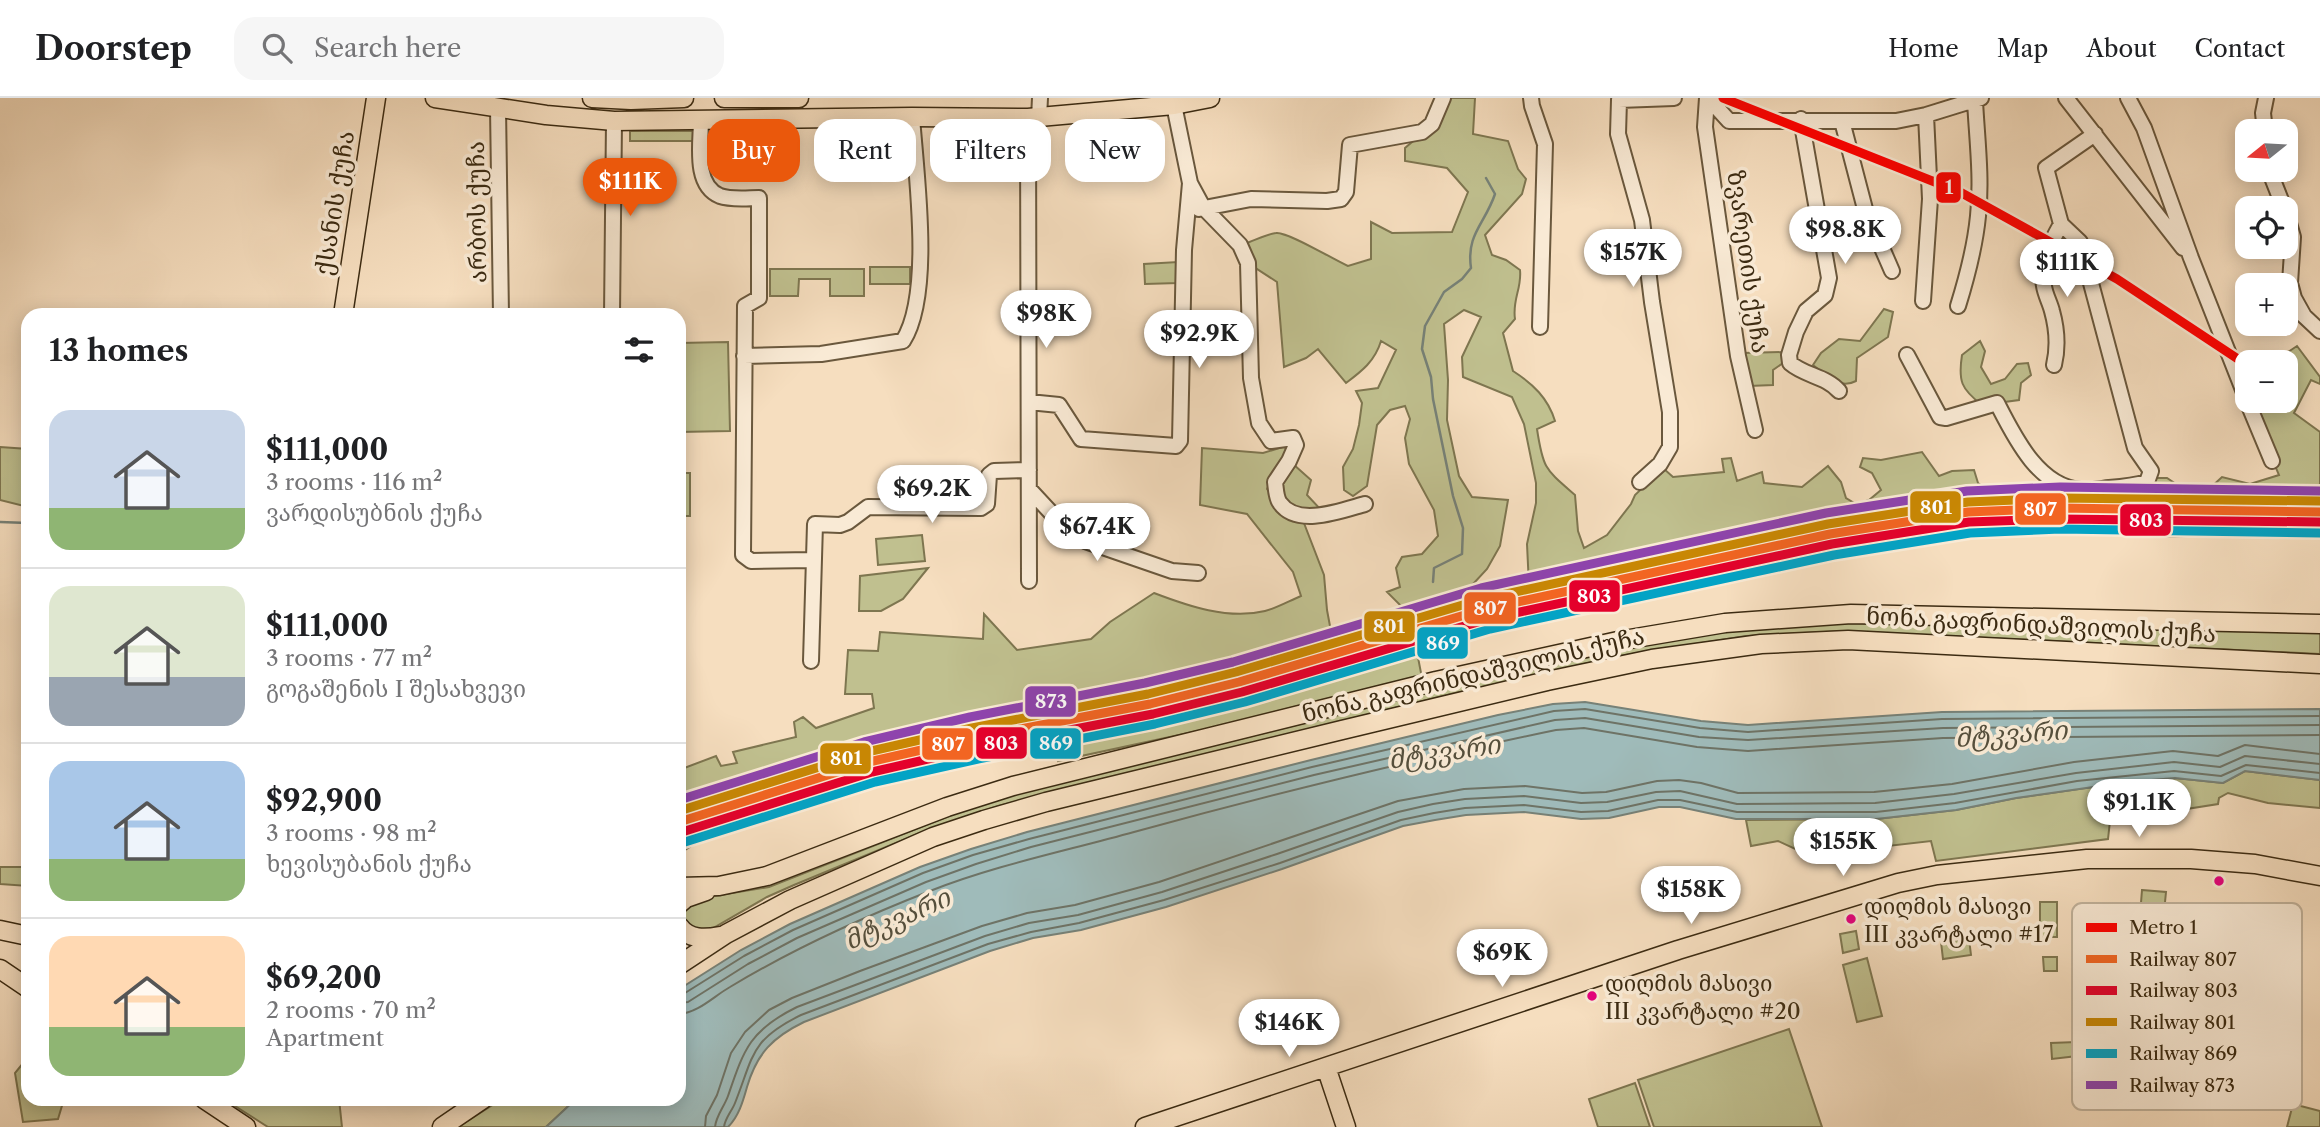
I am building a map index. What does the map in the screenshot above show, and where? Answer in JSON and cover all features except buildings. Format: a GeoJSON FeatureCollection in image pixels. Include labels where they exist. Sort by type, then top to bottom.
{"type":"FeatureCollection","features":[{"type":"Feature","properties":{"kind":"main road","name":"ქსანის ქუჩა"},"geometry":{"type":"LineString","coordinates":[[344,308],[357,208],[376,98]]}},
{"type":"Feature","properties":{"kind":"main road"},"geometry":{"type":"LineString","coordinates":[[435,98],[546,115],[615,120],[1034,118],[1174,105],[1210,98]]}},
{"type":"Feature","properties":{"kind":"main road"},"geometry":{"type":"LineString","coordinates":[[592,98],[684,98]]}},
{"type":"Feature","properties":{"kind":"main road"},"geometry":{"type":"LineString","coordinates":[[724,98],[799,98]]}},
{"type":"Feature","properties":{"kind":"main road"},"geometry":{"type":"LineString","coordinates":[[600,99],[615,120]]}},
{"type":"Feature","properties":{"kind":"main road"},"geometry":{"type":"LineString","coordinates":[[615,120],[631,100]]}},
{"type":"Feature","properties":{"kind":"main road","name":"ნონა გაფრინდაშვილის ქუჩა"},"geometry":{"type":"LineString","coordinates":[[686,887],[719,886],[754,880],[926,815],[1013,786],[1436,681],[1678,629],[1852,614],[2320,624]]}},
{"type":"Feature","properties":{"kind":"main road","name":"ნონა გაფრინდაშვილის ქუჩა"},"geometry":{"type":"LineString","coordinates":[[686,960],[726,934],[778,906],[933,837],[984,820],[1099,789],[1547,681],[1677,654],[1761,643],[1848,640],[2320,664]]}},
{"type":"Feature","properties":{"kind":"main road"},"geometry":{"type":"LineString","coordinates":[[1145,1127],[1678,950],[1898,883],[1937,875],[2087,859],[2191,859],[2255,864],[2316,874]]}},
{"type":"Feature","properties":{"kind":"main road"},"geometry":{"type":"LineString","coordinates":[[686,898],[719,886]]}},
{"type":"Feature","properties":{"kind":"main road"},"geometry":{"type":"LineString","coordinates":[[0,930],[21,934]]}},
{"type":"Feature","properties":{"kind":"main road"},"geometry":{"type":"LineString","coordinates":[[686,933],[699,937],[726,934]]}},
{"type":"Feature","properties":{"kind":"main road"},"geometry":{"type":"LineString","coordinates":[[0,970],[21,984]]}},
{"type":"Feature","properties":{"kind":"main road"},"geometry":{"type":"LineString","coordinates":[[1326,1067],[1346,1127]]}},
{"type":"Feature","properties":{"kind":"main road"},"geometry":{"type":"LineString","coordinates":[[214,1106],[246,1127]]}},
{"type":"Feature","properties":{"kind":"main road"},"geometry":{"type":"LineString","coordinates":[[442,1127],[473,1106]]}},
{"type":"Feature","properties":{"kind":"street"},"geometry":{"type":"LineString","coordinates":[[1029,581],[1034,118],[1040,98]]}},
{"type":"Feature","properties":{"kind":"street"},"geometry":{"type":"LineString","coordinates":[[1186,216],[1203,207],[1251,199],[1341,199],[1346,192],[1350,145],[1422,132],[1432,124],[1443,98]]}},
{"type":"Feature","properties":{"kind":"street"},"geometry":{"type":"LineString","coordinates":[[1531,98],[1545,144],[1540,327]]}},
{"type":"Feature","properties":{"kind":"street"},"geometry":{"type":"LineString","coordinates":[[1640,482],[1660,464],[1670,447],[1670,412],[1642,220],[1618,134],[1619,100],[1674,98]]}},
{"type":"Feature","properties":{"kind":"street"},"geometry":{"type":"LineString","coordinates":[[1707,98],[1729,121],[1896,121],[1978,100],[1978,216],[1970,264],[1958,306]]}},
{"type":"Feature","properties":{"kind":"street","name":"ზვარეთის ქუჩა"},"geometry":{"type":"LineString","coordinates":[[1707,98],[1705,127],[1738,356],[1755,430]]}},
{"type":"Feature","properties":{"kind":"street"},"geometry":{"type":"LineString","coordinates":[[2066,98],[2191,258]]}},
{"type":"Feature","properties":{"kind":"street"},"geometry":{"type":"LineString","coordinates":[[2128,98],[2144,128],[2235,370]]}},
{"type":"Feature","properties":{"kind":"street"},"geometry":{"type":"LineString","coordinates":[[2264,119],[2266,98]]}},
{"type":"Feature","properties":{"kind":"street"},"geometry":{"type":"LineString","coordinates":[[1174,105],[1190,183],[1203,207],[1240,245],[1248,263],[1251,378],[1259,423],[1271,441],[1293,438],[1296,445],[1275,482],[1278,502],[1286,510],[1300,515],[1317,516],[1365,504]]}},
{"type":"Feature","properties":{"kind":"street","name":"არბოს ქუჩა"},"geometry":{"type":"LineString","coordinates":[[498,108],[501,308]]}},
{"type":"Feature","properties":{"kind":"street"},"geometry":{"type":"LineString","coordinates":[[1923,301],[1930,199],[1926,115]]}},
{"type":"Feature","properties":{"kind":"street"},"geometry":{"type":"LineString","coordinates":[[744,356],[821,355],[903,341],[911,329],[921,252],[912,117]]}},
{"type":"Feature","properties":{"kind":"street"},"geometry":{"type":"LineString","coordinates":[[1801,119],[1829,278],[1825,295],[1806,311],[1789,355],[1790,363],[1798,370],[1818,376],[1839,391]]}},
{"type":"Feature","properties":{"kind":"street"},"geometry":{"type":"LineString","coordinates":[[612,308],[615,120]]}},
{"type":"Feature","properties":{"kind":"street"},"geometry":{"type":"LineString","coordinates":[[701,120],[702,177],[711,191],[722,197],[759,198],[759,298],[745,306],[743,555],[751,561],[812,560]]}},
{"type":"Feature","properties":{"kind":"street"},"geometry":{"type":"LineString","coordinates":[[1842,121],[1865,209],[1892,271]]}},
{"type":"Feature","properties":{"kind":"street"},"geometry":{"type":"LineString","coordinates":[[1907,355],[1940,417],[1946,418],[1997,402],[2024,451],[2038,468],[2067,488],[2082,490],[2135,486],[2147,482],[2151,471],[2135,448],[2080,242],[2061,224],[2046,168],[2095,134]]}},
{"type":"Feature","properties":{"kind":"street"},"geometry":{"type":"LineString","coordinates":[[1029,402],[1059,405],[1081,439],[1176,446],[1180,441],[1186,216],[1190,183]]}},
{"type":"Feature","properties":{"kind":"street"},"geometry":{"type":"LineString","coordinates":[[2054,365],[2057,351],[2053,312],[2043,284],[2049,245],[2061,224]]}},
{"type":"Feature","properties":{"kind":"street"},"geometry":{"type":"LineString","coordinates":[[2292,259],[2290,283],[2294,298],[2304,316],[2320,331]]}},
{"type":"Feature","properties":{"kind":"street"},"geometry":{"type":"LineString","coordinates":[[2252,413],[2272,461]]}},
{"type":"Feature","properties":{"kind":"street"},"geometry":{"type":"LineString","coordinates":[[811,661],[815,524],[840,525],[868,507],[981,508],[987,504],[989,475],[994,471],[1029,470]]}},
{"type":"Feature","properties":{"kind":"street"},"geometry":{"type":"LineString","coordinates":[[1029,489],[1069,532],[1085,541],[1172,571],[1199,573]]}},
{"type":"Feature","properties":{"kind":"green space"},"geometry":{"type":"Polygon","coordinates":[[[1450,98],[1475,98],[1473,134],[1508,141],[1518,169],[1526,179],[1522,194],[1485,235],[1492,255],[1506,260],[1520,270],[1515,319],[1503,333],[1513,371],[1539,392],[1552,413],[1555,421],[1537,429],[1541,453],[1551,473],[1575,495],[1578,531],[1584,548],[1607,535],[1635,495],[1663,468],[1673,477],[1724,472],[1722,459],[1731,458],[1737,481],[1762,472],[1764,483],[1802,487],[1828,466],[1841,482],[1846,498],[1856,504],[1869,500],[1881,490],[1872,473],[1860,467],[1863,458],[1881,460],[1922,452],[1939,476],[1952,471],[1974,470],[1978,483],[1991,493],[2062,489],[2081,492],[2153,485],[2154,478],[2167,478],[2191,494],[2209,489],[2222,477],[2250,484],[2279,475],[2253,413],[2294,413],[2320,432],[2320,500],[2041,496],[1918,508],[1817,521],[1529,586],[1527,544],[1536,503],[1536,483],[1524,424],[1512,397],[1463,377],[1462,357],[1481,317],[1464,310],[1444,324],[1448,380],[1447,420],[1459,476],[1472,497],[1508,500],[1500,546],[1487,569],[1454,599],[1404,609],[1387,592],[1400,587],[1396,568],[1402,557],[1422,554],[1438,536],[1434,510],[1409,464],[1405,438],[1410,419],[1405,406],[1390,410],[1377,425],[1367,486],[1353,496],[1344,490],[1343,467],[1353,449],[1359,425],[1362,403],[1356,391],[1378,388],[1396,350],[1381,341],[1372,360],[1346,383],[1318,349],[1306,358],[1284,367],[1277,282],[1251,265],[1244,244],[1268,235],[1282,234],[1348,266],[1371,259],[1371,222],[1392,233],[1452,232],[1468,192],[1447,168],[1405,161],[1405,148],[1418,137],[1434,131],[1450,98]]]}},
{"type":"Feature","properties":{"kind":"green space"},"geometry":{"type":"Polygon","coordinates":[[[630,131],[696,131],[696,141],[630,141],[630,131]]]}},
{"type":"Feature","properties":{"kind":"green space"},"geometry":{"type":"Polygon","coordinates":[[[1178,262],[1178,283],[1145,284],[1144,264],[1178,262]]]}},
{"type":"Feature","properties":{"kind":"green space"},"geometry":{"type":"Polygon","coordinates":[[[870,267],[910,267],[910,284],[870,284],[870,267]]]}},
{"type":"Feature","properties":{"kind":"green space"},"geometry":{"type":"Polygon","coordinates":[[[770,269],[864,269],[864,296],[830,296],[830,279],[799,279],[798,296],[770,296],[770,269]]]}},
{"type":"Feature","properties":{"kind":"green space"},"geometry":{"type":"Polygon","coordinates":[[[1884,309],[1893,312],[1888,337],[1857,358],[1856,381],[1838,383],[1813,365],[1821,353],[1839,339],[1860,341],[1884,309]]]}},
{"type":"Feature","properties":{"kind":"green space"},"geometry":{"type":"Polygon","coordinates":[[[1980,341],[1985,351],[1981,367],[1991,384],[2005,379],[2017,364],[2028,363],[2031,375],[2021,383],[2019,400],[1982,405],[1965,389],[1960,372],[1962,355],[1980,341]]]}},
{"type":"Feature","properties":{"kind":"green space"},"geometry":{"type":"Polygon","coordinates":[[[728,342],[730,431],[686,432],[686,343],[728,342]]]}},
{"type":"Feature","properties":{"kind":"green space"},"geometry":{"type":"Polygon","coordinates":[[[2297,346],[2320,377],[2320,384],[2311,380],[2298,405],[2298,350],[2291,350],[2297,346]]]}},
{"type":"Feature","properties":{"kind":"green space"},"geometry":{"type":"Polygon","coordinates":[[[1785,352],[1786,361],[1773,370],[1773,385],[1749,386],[1743,353],[1785,352]]]}},
{"type":"Feature","properties":{"kind":"green space"},"geometry":{"type":"Polygon","coordinates":[[[1289,445],[1267,489],[1284,512],[1302,518],[1324,575],[1333,642],[1117,698],[963,725],[872,747],[686,802],[686,767],[716,756],[721,766],[737,763],[733,752],[796,737],[794,722],[803,717],[816,728],[874,708],[872,694],[845,694],[848,650],[878,651],[880,632],[983,639],[984,614],[1017,650],[1091,639],[1110,622],[1154,593],[1194,607],[1237,614],[1265,611],[1301,596],[1293,572],[1247,514],[1200,505],[1202,448],[1263,453],[1289,445]]]}},
{"type":"Feature","properties":{"kind":"green space"},"geometry":{"type":"Polygon","coordinates":[[[0,447],[21,448],[21,505],[0,500],[0,447]]]}},
{"type":"Feature","properties":{"kind":"green space"},"geometry":{"type":"Polygon","coordinates":[[[1293,464],[1311,480],[1307,495],[1322,511],[1304,513],[1281,498],[1279,482],[1293,464]]]}},
{"type":"Feature","properties":{"kind":"green space"},"geometry":{"type":"Polygon","coordinates":[[[686,473],[690,473],[690,516],[686,516],[686,473]]]}},
{"type":"Feature","properties":{"kind":"green space"},"geometry":{"type":"Polygon","coordinates":[[[2044,514],[2320,518],[2320,537],[2242,533],[2175,537],[2063,533],[1992,535],[1918,546],[1894,544],[1815,560],[1766,575],[1696,581],[1599,598],[1415,642],[1422,678],[1258,718],[1058,761],[1055,750],[1029,749],[879,779],[702,839],[686,849],[686,824],[872,767],[1246,685],[1373,645],[1414,637],[1457,623],[1486,620],[1685,570],[1886,530],[2044,514]]]}},
{"type":"Feature","properties":{"kind":"green space"},"geometry":{"type":"Polygon","coordinates":[[[922,535],[925,561],[878,565],[876,539],[922,535]]]}},
{"type":"Feature","properties":{"kind":"green space"},"geometry":{"type":"Polygon","coordinates":[[[928,568],[903,599],[881,611],[859,611],[860,576],[928,568]]]}},
{"type":"Feature","properties":{"kind":"green space"},"geometry":{"type":"Polygon","coordinates":[[[1845,623],[2320,633],[2320,654],[1844,631],[1746,636],[1619,656],[1451,694],[998,806],[920,833],[794,885],[767,897],[708,931],[695,932],[686,922],[686,906],[696,899],[769,887],[959,812],[1012,795],[1602,652],[1744,630],[1845,623]]]}},
{"type":"Feature","properties":{"kind":"green space"},"geometry":{"type":"Polygon","coordinates":[[[2245,771],[2320,780],[2320,808],[2268,803],[2228,793],[2219,798],[2218,804],[2110,821],[2108,839],[1936,861],[1931,841],[1817,854],[1804,853],[1778,841],[1751,846],[1746,820],[1876,819],[1956,810],[2016,798],[2128,782],[2175,778],[2223,783],[2245,771]]]}},
{"type":"Feature","properties":{"kind":"green space"},"geometry":{"type":"Polygon","coordinates":[[[0,867],[21,867],[21,886],[0,884],[0,867]]]}},
{"type":"Feature","properties":{"kind":"green space"},"geometry":{"type":"Polygon","coordinates":[[[2142,890],[2166,892],[2165,903],[2141,903],[2142,890]]]}},
{"type":"Feature","properties":{"kind":"green space"},"geometry":{"type":"Polygon","coordinates":[[[2040,902],[2057,902],[2057,937],[2040,937],[2040,902]]]}},
{"type":"Feature","properties":{"kind":"green space"},"geometry":{"type":"Polygon","coordinates":[[[1856,931],[1859,949],[1843,953],[1840,934],[1856,931]]]}},
{"type":"Feature","properties":{"kind":"green space"},"geometry":{"type":"Polygon","coordinates":[[[1969,939],[1971,955],[1943,959],[1941,942],[1969,939]]]}},
{"type":"Feature","properties":{"kind":"green space"},"geometry":{"type":"Polygon","coordinates":[[[2043,957],[2057,957],[2057,971],[2044,971],[2043,957]]]}},
{"type":"Feature","properties":{"kind":"green space"},"geometry":{"type":"Polygon","coordinates":[[[1867,958],[1882,1016],[1857,1022],[1843,965],[1867,958]]]}},
{"type":"Feature","properties":{"kind":"green space"},"geometry":{"type":"Polygon","coordinates":[[[1789,1029],[1822,1127],[1654,1127],[1638,1080],[1789,1029]]]}},
{"type":"Feature","properties":{"kind":"green space"},"geometry":{"type":"Polygon","coordinates":[[[2072,1042],[2072,1057],[2052,1059],[2051,1043],[2072,1042]]]}},
{"type":"Feature","properties":{"kind":"green space"},"geometry":{"type":"Polygon","coordinates":[[[21,1066],[21,1106],[62,1106],[58,1119],[23,1122],[15,1073],[21,1066]]]}},
{"type":"Feature","properties":{"kind":"green space"},"geometry":{"type":"Polygon","coordinates":[[[1635,1083],[1650,1127],[1598,1127],[1589,1099],[1635,1083]]]}},
{"type":"Feature","properties":{"kind":"green space"},"geometry":{"type":"Polygon","coordinates":[[[235,1106],[340,1106],[342,1127],[268,1127],[235,1106]]]}},
{"type":"Feature","properties":{"kind":"green space"},"geometry":{"type":"Polygon","coordinates":[[[491,1106],[568,1106],[546,1127],[458,1127],[491,1106]]]}},
{"type":"Feature","properties":{"kind":"green space"},"geometry":{"type":"Polygon","coordinates":[[[2302,1106],[2320,1111],[2320,1127],[2287,1127],[2291,1110],[2302,1110],[2302,1106]]]}},
{"type":"Feature","properties":{"kind":"water","name":"მტკვარი"},"geometry":{"type":"Polygon","coordinates":[[[1585,702],[1701,721],[1748,725],[1942,712],[2320,709],[2320,780],[2245,771],[2223,783],[2175,778],[2128,782],[2016,798],[1956,810],[1876,819],[1736,819],[1680,807],[1659,807],[1609,818],[1581,819],[1524,812],[1466,815],[1403,826],[1166,907],[1081,930],[1033,938],[990,951],[804,1022],[775,1040],[761,1055],[738,1113],[728,1127],[546,1127],[568,1106],[686,1106],[686,985],[741,950],[790,924],[920,867],[1027,832],[1311,760],[1553,704],[1585,702]]]}},
{"type":"Feature","properties":{"kind":"waterway"},"geometry":{"type":"LineString","coordinates":[[1433,582],[1434,568],[1462,554],[1463,528],[1453,496],[1431,377],[1422,349],[1425,326],[1444,292],[1462,279],[1471,268],[1471,246],[1495,194],[1486,178]]}},
{"type":"Feature","properties":{"kind":"waterway"},"geometry":{"type":"LineString","coordinates":[[0,522],[21,523]]}},
{"type":"Feature","properties":{"kind":"metro line","name":"1"},"geometry":{"type":"LineString","coordinates":[[1723,98],[1960,192],[2117,279],[2235,357]]}},
{"type":"Feature","properties":{"kind":"rail line","name":"873"},"geometry":{"type":"LineString","coordinates":[[686,798],[864,742],[970,717],[1145,683],[1233,662],[1481,588],[1826,513],[1967,491],[2060,487],[2320,491]]}},
{"type":"Feature","properties":{"kind":"rail line","name":"801"},"geometry":{"type":"LineString","coordinates":[[686,809],[867,752],[972,728],[1148,694],[1236,672],[1483,599],[1828,524],[1968,502],[2060,498],[2320,501]]}},
{"type":"Feature","properties":{"kind":"rail line","name":"807"},"geometry":{"type":"LineString","coordinates":[[686,820],[869,762],[974,738],[1150,704],[1239,682],[1485,609],[1830,534],[1968,512],[2060,508],[2320,512]]}},
{"type":"Feature","properties":{"kind":"rail line","name":"803"},"geometry":{"type":"LineString","coordinates":[[686,831],[872,772],[976,748],[1153,714],[1242,692],[1488,619],[1832,544],[1969,522],[2060,519],[2320,522]]}},
{"type":"Feature","properties":{"kind":"rail line","name":"869"},"geometry":{"type":"LineString","coordinates":[[686,842],[875,782],[1155,724],[1245,702],[1490,629],[1834,555],[1970,533],[2060,529],[2320,533]]}},
{"type":"Feature","properties":{"kind":"place","name":"დიღმის მასივი III კვარტალი #17"},"geometry":{"type":"Point","coordinates":[1851,919]}},
{"type":"Feature","properties":{"kind":"place","name":"დიღმის მასივი III კვარტალი #20"},"geometry":{"type":"Point","coordinates":[1592,996]}}]}
